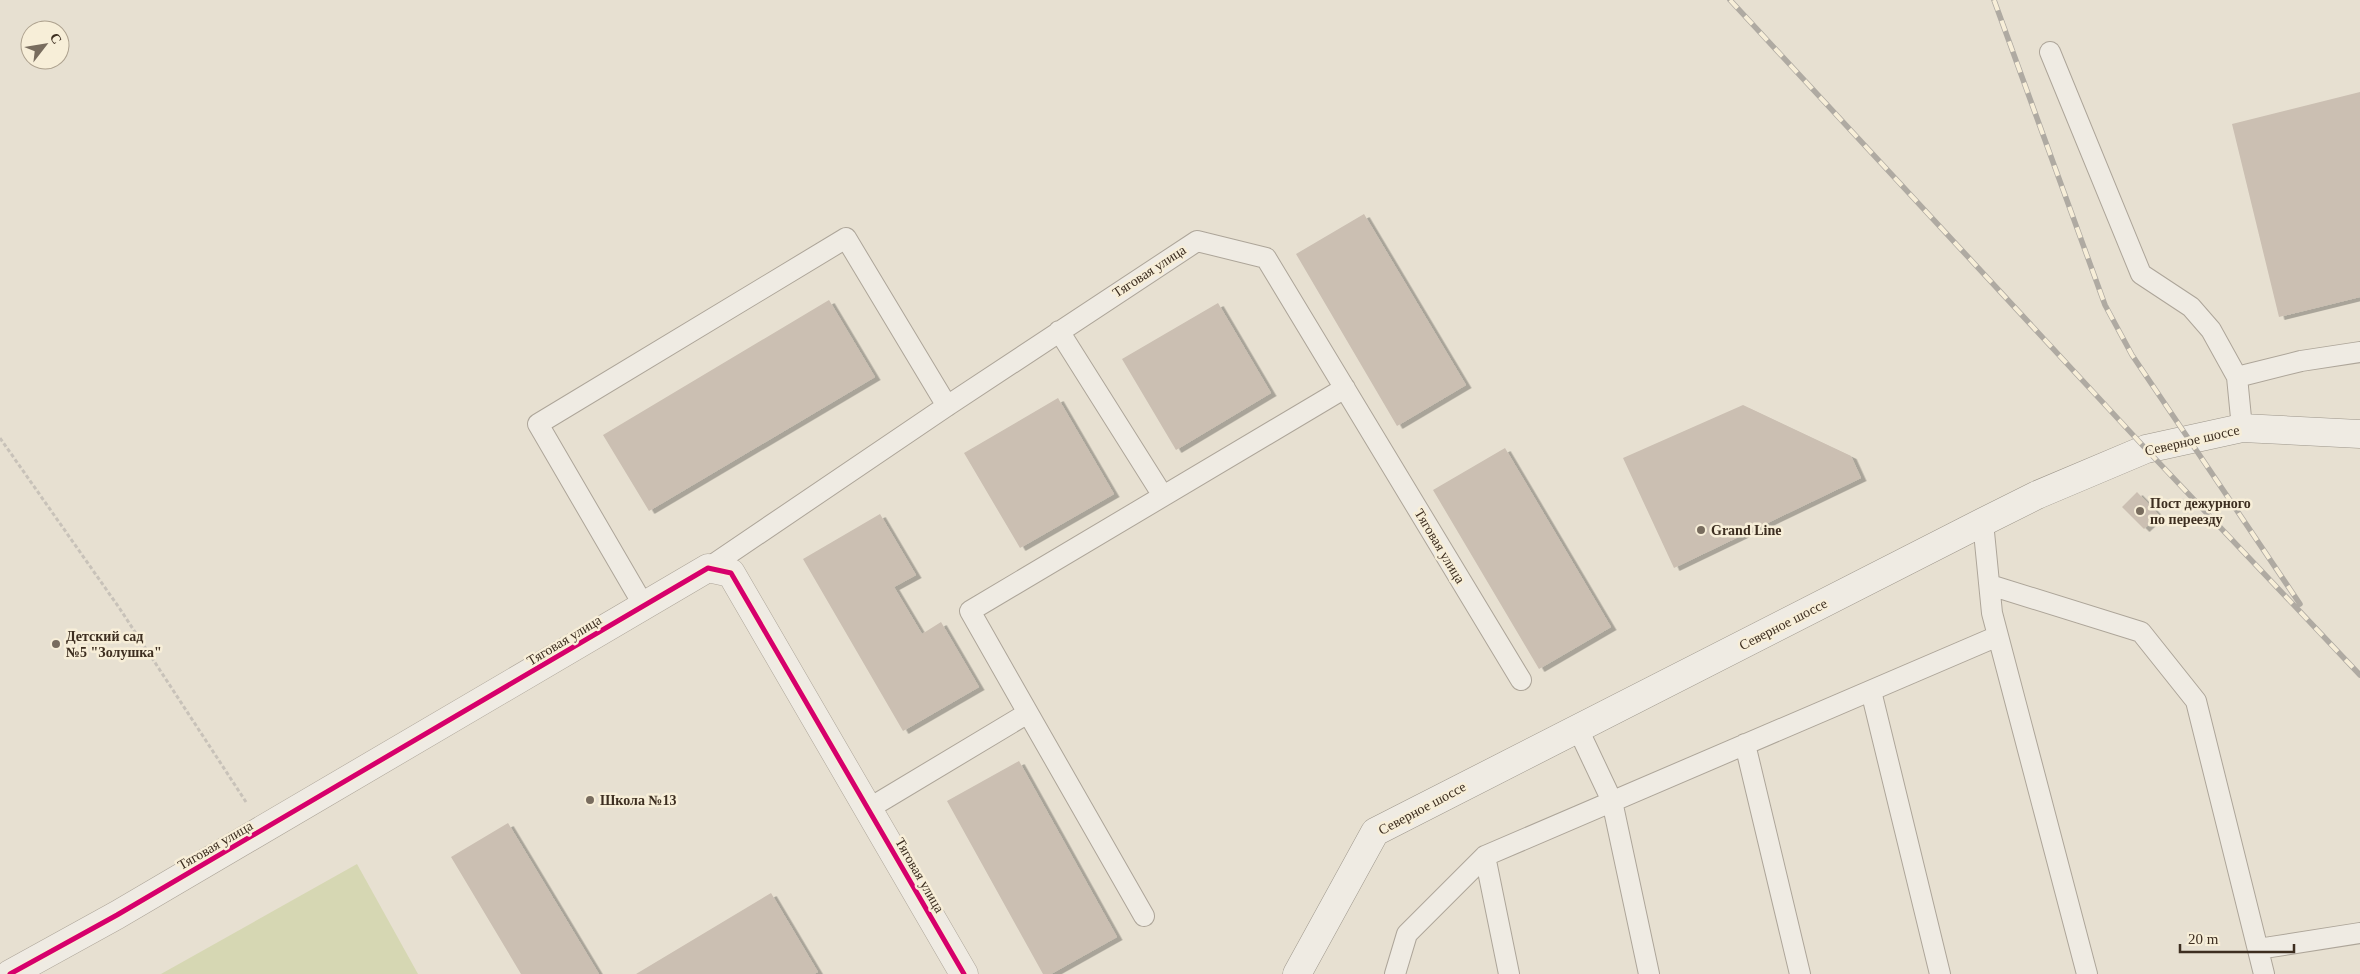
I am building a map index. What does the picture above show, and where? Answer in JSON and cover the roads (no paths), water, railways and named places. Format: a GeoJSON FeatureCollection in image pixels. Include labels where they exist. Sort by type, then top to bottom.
{"type":"FeatureCollection","features":[{"type":"Feature","properties":{"kind":"street","name":"Северное шоссе"},"geometry":{"type":"LineString","coordinates":[[1297,974],[1375,832],[1983,522],[2037,495],[2146,449],[2242,428],[2360,434]]}},
{"type":"Feature","properties":{"kind":"street","name":"Тяговая улица"},"geometry":{"type":"LineString","coordinates":[[10,974],[264,830],[708,568],[731,573],[964,974]]}},
{"type":"Feature","properties":{"kind":"lane"},"geometry":{"type":"LineString","coordinates":[[2050,52],[2141,274],[2191,307],[2211,330],[2237,377],[2242,428]]}},
{"type":"Feature","properties":{"kind":"lane"},"geometry":{"type":"LineString","coordinates":[[644,606],[538,424],[846,238],[947,406]]}},
{"type":"Feature","properties":{"kind":"lane","name":"Тяговая улица"},"geometry":{"type":"LineString","coordinates":[[708,568],[1197,240],[1266,258],[1521,680]]}},
{"type":"Feature","properties":{"kind":"lane"},"geometry":{"type":"LineString","coordinates":[[1059,331],[1163,496]]}},
{"type":"Feature","properties":{"kind":"lane"},"geometry":{"type":"LineString","coordinates":[[2237,377],[2301,361],[2360,352]]}},
{"type":"Feature","properties":{"kind":"lane"},"geometry":{"type":"LineString","coordinates":[[1144,916],[970,611],[1345,388]]}},
{"type":"Feature","properties":{"kind":"lane"},"geometry":{"type":"LineString","coordinates":[[1983,522],[1992,613],[2087,974]]}},
{"type":"Feature","properties":{"kind":"lane"},"geometry":{"type":"LineString","coordinates":[[1990,585],[2141,632],[2196,701],[2264,974]]}},
{"type":"Feature","properties":{"kind":"lane"},"geometry":{"type":"LineString","coordinates":[[1395,974],[1407,934],[1486,856],[1998,636]]}},
{"type":"Feature","properties":{"kind":"lane"},"geometry":{"type":"LineString","coordinates":[[1871,691],[1940,974]]}},
{"type":"Feature","properties":{"kind":"lane"},"geometry":{"type":"LineString","coordinates":[[868,809],[1028,713]]}},
{"type":"Feature","properties":{"kind":"lane"},"geometry":{"type":"LineString","coordinates":[[1578,729],[1612,802],[1649,974]]}},
{"type":"Feature","properties":{"kind":"lane"},"geometry":{"type":"LineString","coordinates":[[1745,744],[1800,974]]}},
{"type":"Feature","properties":{"kind":"lane"},"geometry":{"type":"LineString","coordinates":[[1486,856],[1509,974]]}},
{"type":"Feature","properties":{"kind":"lane"},"geometry":{"type":"LineString","coordinates":[[2258,949],[2360,933]]}},
{"type":"Feature","properties":{"kind":"railway"},"geometry":{"type":"LineString","coordinates":[[1730,0],[2146,449],[2360,675]]}},
{"type":"Feature","properties":{"kind":"railway"},"geometry":{"type":"LineString","coordinates":[[1994,0],[2105,305],[2132,355],[2300,604]]}},
{"type":"Feature","properties":{"kind":"place","name":"Пост дежурного по переезду"},"geometry":{"type":"Point","coordinates":[2140,511]}},
{"type":"Feature","properties":{"kind":"place","name":"Grand Line"},"geometry":{"type":"Point","coordinates":[1701,530]}},
{"type":"Feature","properties":{"kind":"place","name":"Детский сад №5 \"Золушка\""},"geometry":{"type":"Point","coordinates":[56,644]}},
{"type":"Feature","properties":{"kind":"place","name":"Школа №13"},"geometry":{"type":"Point","coordinates":[590,800]}}]}
